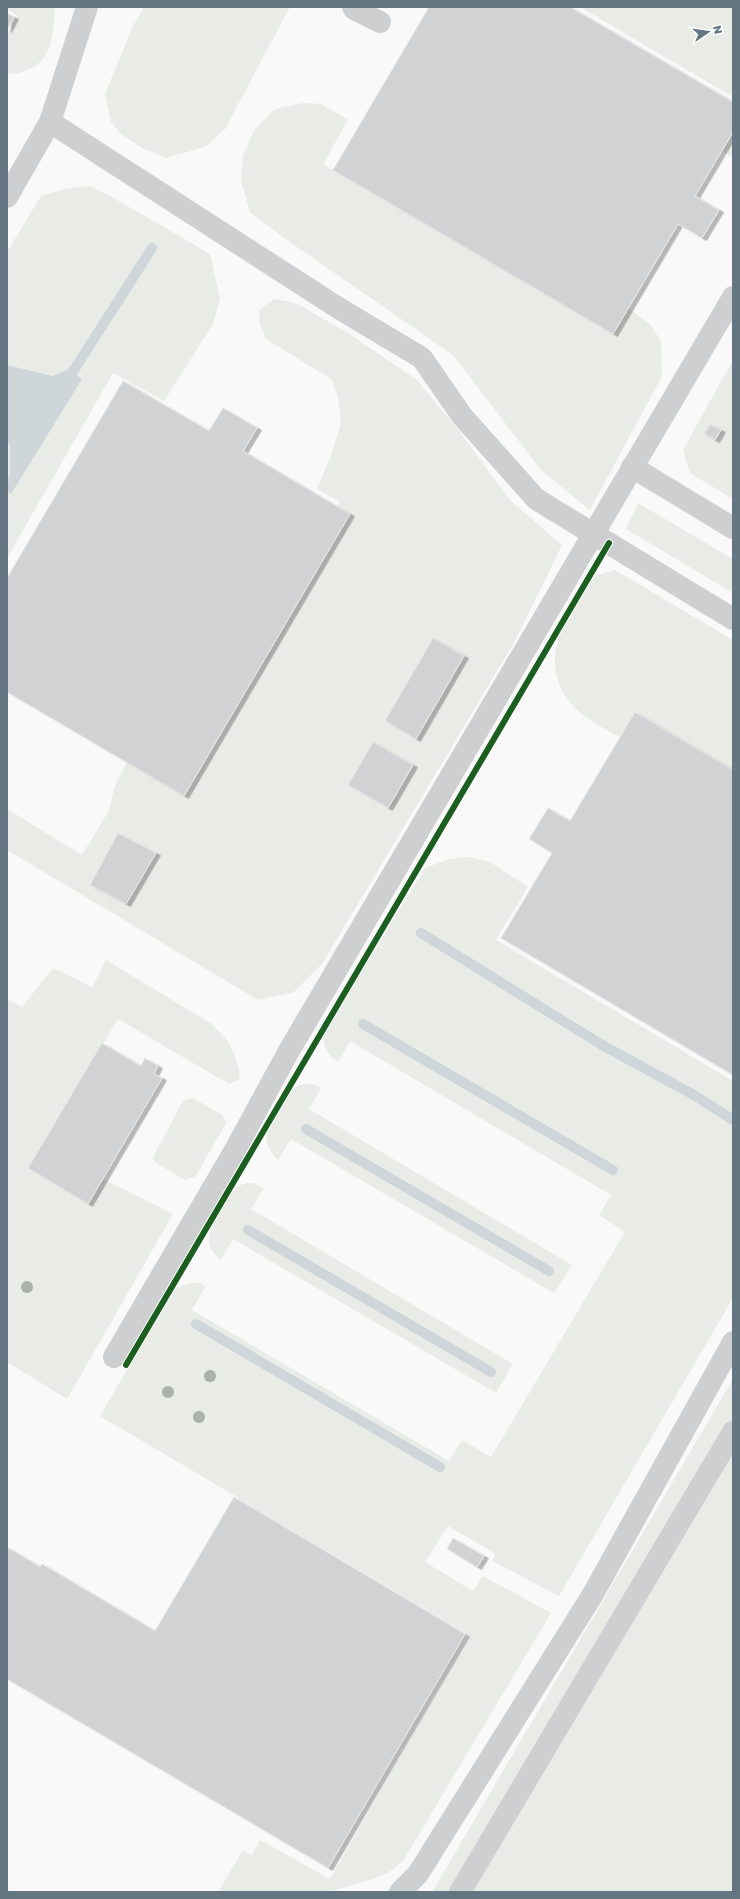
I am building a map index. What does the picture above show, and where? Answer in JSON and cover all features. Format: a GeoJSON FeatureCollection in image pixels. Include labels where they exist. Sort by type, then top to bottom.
{"type":"FeatureCollection","features":[{"type":"Feature","properties":{"kind":"lane"},"geometry":{"type":"LineString","coordinates":[[7,196],[50,122],[87,7]]}},
{"type":"Feature","properties":{"kind":"lane"},"geometry":{"type":"LineString","coordinates":[[353,7],[354,9],[380,22]]}},
{"type":"Feature","properties":{"kind":"lane"},"geometry":{"type":"LineString","coordinates":[[50,122],[333,304],[422,358],[462,416],[536,498],[733,619]]}},
{"type":"Feature","properties":{"kind":"lane"},"geometry":{"type":"LineString","coordinates":[[114,1357],[235,1150],[290,1049],[593,532],[733,297]]}},
{"type":"Feature","properties":{"kind":"lane"},"geometry":{"type":"LineString","coordinates":[[632,467],[733,528]]}},
{"type":"Feature","properties":{"kind":"lane"},"geometry":{"type":"LineString","coordinates":[[400,1892],[418,1874],[593,1594],[733,1342]]}},
{"type":"Feature","properties":{"kind":"lane"},"geometry":{"type":"LineString","coordinates":[[460,1892],[733,1432]]}},
{"type":"Feature","properties":{"kind":"shaded area"},"geometry":{"type":"Polygon","coordinates":[[[7,7],[55,7],[54,27],[47,53],[35,66],[14,74],[7,73],[7,34],[18,16],[7,9],[7,7]]]}},
{"type":"Feature","properties":{"kind":"shaded area"},"geometry":{"type":"Polygon","coordinates":[[[144,7],[290,7],[225,129],[205,147],[166,158],[142,148],[121,134],[111,122],[105,94],[132,28],[144,7]]]}},
{"type":"Feature","properties":{"kind":"shaded area"},"geometry":{"type":"Polygon","coordinates":[[[580,7],[733,7],[733,97],[580,7]]]}},
{"type":"Feature","properties":{"kind":"shaded area"},"geometry":{"type":"Polygon","coordinates":[[[303,103],[321,104],[348,120],[323,164],[601,327],[617,300],[650,324],[661,341],[662,376],[590,510],[541,470],[453,355],[287,240],[250,212],[241,181],[243,155],[255,129],[275,109],[303,103]]]}},
{"type":"Feature","properties":{"kind":"shaded area"},"geometry":{"type":"Polygon","coordinates":[[[733,104],[733,157],[709,144],[733,104]]]}},
{"type":"Feature","properties":{"kind":"shaded area"},"geometry":{"type":"Polygon","coordinates":[[[89,186],[110,196],[210,254],[220,298],[213,324],[164,401],[113,373],[7,558],[7,252],[41,196],[65,189],[89,186]]]}},
{"type":"Feature","properties":{"kind":"shaded area"},"geometry":{"type":"Polygon","coordinates":[[[274,299],[296,303],[348,333],[417,380],[459,431],[510,500],[562,545],[515,641],[322,964],[294,992],[258,1000],[7,850],[7,809],[82,855],[110,809],[114,788],[133,750],[182,778],[340,502],[317,489],[332,453],[341,423],[338,397],[331,379],[266,339],[260,324],[259,310],[274,299]]]}},
{"type":"Feature","properties":{"kind":"shaded area"},"geometry":{"type":"Polygon","coordinates":[[[733,360],[733,499],[690,473],[683,450],[733,360]]]}},
{"type":"Feature","properties":{"kind":"shaded area"},"geometry":{"type":"Polygon","coordinates":[[[7,365],[52,376],[68,370],[82,379],[11,494],[7,491],[7,482],[10,475],[10,445],[7,442],[7,365]]]}},
{"type":"Feature","properties":{"kind":"shaded area"},"geometry":{"type":"Polygon","coordinates":[[[638,503],[733,559],[733,593],[626,529],[638,503]]]}},
{"type":"Feature","properties":{"kind":"shaded area"},"geometry":{"type":"Polygon","coordinates":[[[615,570],[733,640],[733,770],[636,712],[620,737],[587,718],[566,698],[557,677],[555,666],[557,643],[561,631],[571,610],[594,576],[615,570]]]}},
{"type":"Feature","properties":{"kind":"shaded area"},"geometry":{"type":"Polygon","coordinates":[[[468,857],[490,862],[528,887],[496,940],[733,1081],[733,1298],[559,1596],[492,1561],[496,1554],[448,1526],[425,1562],[473,1591],[483,1576],[551,1613],[403,1861],[388,1873],[329,1892],[218,1892],[243,1850],[252,1855],[260,1840],[330,1879],[470,1635],[100,1416],[172,1293],[186,1284],[202,1283],[205,1287],[192,1310],[449,1461],[462,1440],[491,1457],[625,1232],[599,1215],[611,1195],[350,1041],[338,1062],[328,1053],[326,1049],[324,1033],[425,868],[449,859],[468,857]]]}},
{"type":"Feature","properties":{"kind":"shaded area"},"geometry":{"type":"Polygon","coordinates":[[[106,960],[210,1023],[223,1036],[231,1048],[237,1061],[240,1079],[229,1084],[118,1019],[28,1168],[88,1203],[103,1179],[173,1214],[67,1399],[7,1362],[7,999],[22,1007],[53,968],[92,987],[106,960]]]}},
{"type":"Feature","properties":{"kind":"shaded area"},"geometry":{"type":"Polygon","coordinates":[[[312,1084],[321,1088],[309,1109],[572,1265],[554,1293],[291,1139],[278,1160],[268,1146],[267,1133],[269,1127],[288,1095],[294,1088],[299,1085],[312,1084]]]}},
{"type":"Feature","properties":{"kind":"shaded area"},"geometry":{"type":"Polygon","coordinates":[[[193,1098],[222,1115],[226,1123],[195,1177],[185,1180],[155,1162],[153,1157],[183,1101],[193,1098]]]}},
{"type":"Feature","properties":{"kind":"shaded area"},"geometry":{"type":"Polygon","coordinates":[[[254,1183],[264,1188],[251,1209],[513,1364],[496,1393],[233,1239],[221,1260],[212,1251],[209,1242],[212,1226],[220,1211],[235,1190],[242,1184],[254,1183]]]}},
{"type":"Feature","properties":{"kind":"shaded area"},"geometry":{"type":"Polygon","coordinates":[[[733,1379],[733,1420],[457,1892],[432,1892],[733,1379]]]}},
{"type":"Feature","properties":{"kind":"shaded area"},"geometry":{"type":"Polygon","coordinates":[[[733,1446],[733,1892],[470,1892],[733,1446]]]}},
{"type":"Feature","properties":{"kind":"building"},"geometry":{"type":"Polygon","coordinates":[[[429,7],[570,7],[733,102],[733,132],[695,196],[719,210],[702,238],[678,224],[613,334],[333,170],[429,7]]]}},
{"type":"Feature","properties":{"kind":"building"},"geometry":{"type":"Polygon","coordinates":[[[7,13],[14,17],[7,30],[7,13]]]}},
{"type":"Feature","properties":{"kind":"building"},"geometry":{"type":"Polygon","coordinates":[[[123,381],[209,431],[223,408],[257,428],[243,451],[350,514],[184,796],[7,692],[7,578],[123,381]]]}},
{"type":"Feature","properties":{"kind":"building"},"geometry":{"type":"Polygon","coordinates":[[[710,424],[721,430],[715,440],[704,434],[710,424]]]}},
{"type":"Feature","properties":{"kind":"building"},"geometry":{"type":"Polygon","coordinates":[[[433,638],[464,656],[416,739],[385,721],[433,638]]]}},
{"type":"Feature","properties":{"kind":"building"},"geometry":{"type":"Polygon","coordinates":[[[635,712],[733,770],[733,1075],[501,938],[552,853],[529,839],[548,808],[570,821],[635,712]]]}},
{"type":"Feature","properties":{"kind":"building"},"geometry":{"type":"Polygon","coordinates":[[[373,742],[413,765],[388,808],[348,785],[373,742]]]}},
{"type":"Feature","properties":{"kind":"building"},"geometry":{"type":"Polygon","coordinates":[[[118,833],[156,853],[126,904],[90,885],[118,833]]]}},
{"type":"Feature","properties":{"kind":"building"},"geometry":{"type":"Polygon","coordinates":[[[102,1043],[141,1066],[145,1058],[158,1066],[154,1074],[162,1078],[88,1204],[28,1168],[102,1043]]]}},
{"type":"Feature","properties":{"kind":"building"},"geometry":{"type":"Polygon","coordinates":[[[234,1497],[465,1634],[328,1868],[7,1679],[7,1547],[40,1567],[42,1564],[155,1631],[234,1497]]]}},
{"type":"Feature","properties":{"kind":"building"},"geometry":{"type":"Polygon","coordinates":[[[453,1538],[484,1556],[477,1567],[447,1549],[453,1538]]]}},
{"type":"Feature","properties":{"kind":"waterway"},"geometry":{"type":"LineString","coordinates":[[72,373],[152,248]]}},
{"type":"Feature","properties":{"kind":"waterway"},"geometry":{"type":"LineString","coordinates":[[421,933],[602,1045],[694,1095],[733,1120]]}},
{"type":"Feature","properties":{"kind":"waterway"},"geometry":{"type":"LineString","coordinates":[[363,1024],[613,1170]]}},
{"type":"Feature","properties":{"kind":"waterway"},"geometry":{"type":"LineString","coordinates":[[306,1129],[549,1271]]}},
{"type":"Feature","properties":{"kind":"waterway"},"geometry":{"type":"LineString","coordinates":[[248,1230],[491,1372]]}},
{"type":"Feature","properties":{"kind":"waterway"},"geometry":{"type":"LineString","coordinates":[[196,1324],[440,1467]]}},
{"type":"Feature","properties":{"kind":"cycle path"},"geometry":{"type":"LineString","coordinates":[[126,1365],[609,543]]}}]}
